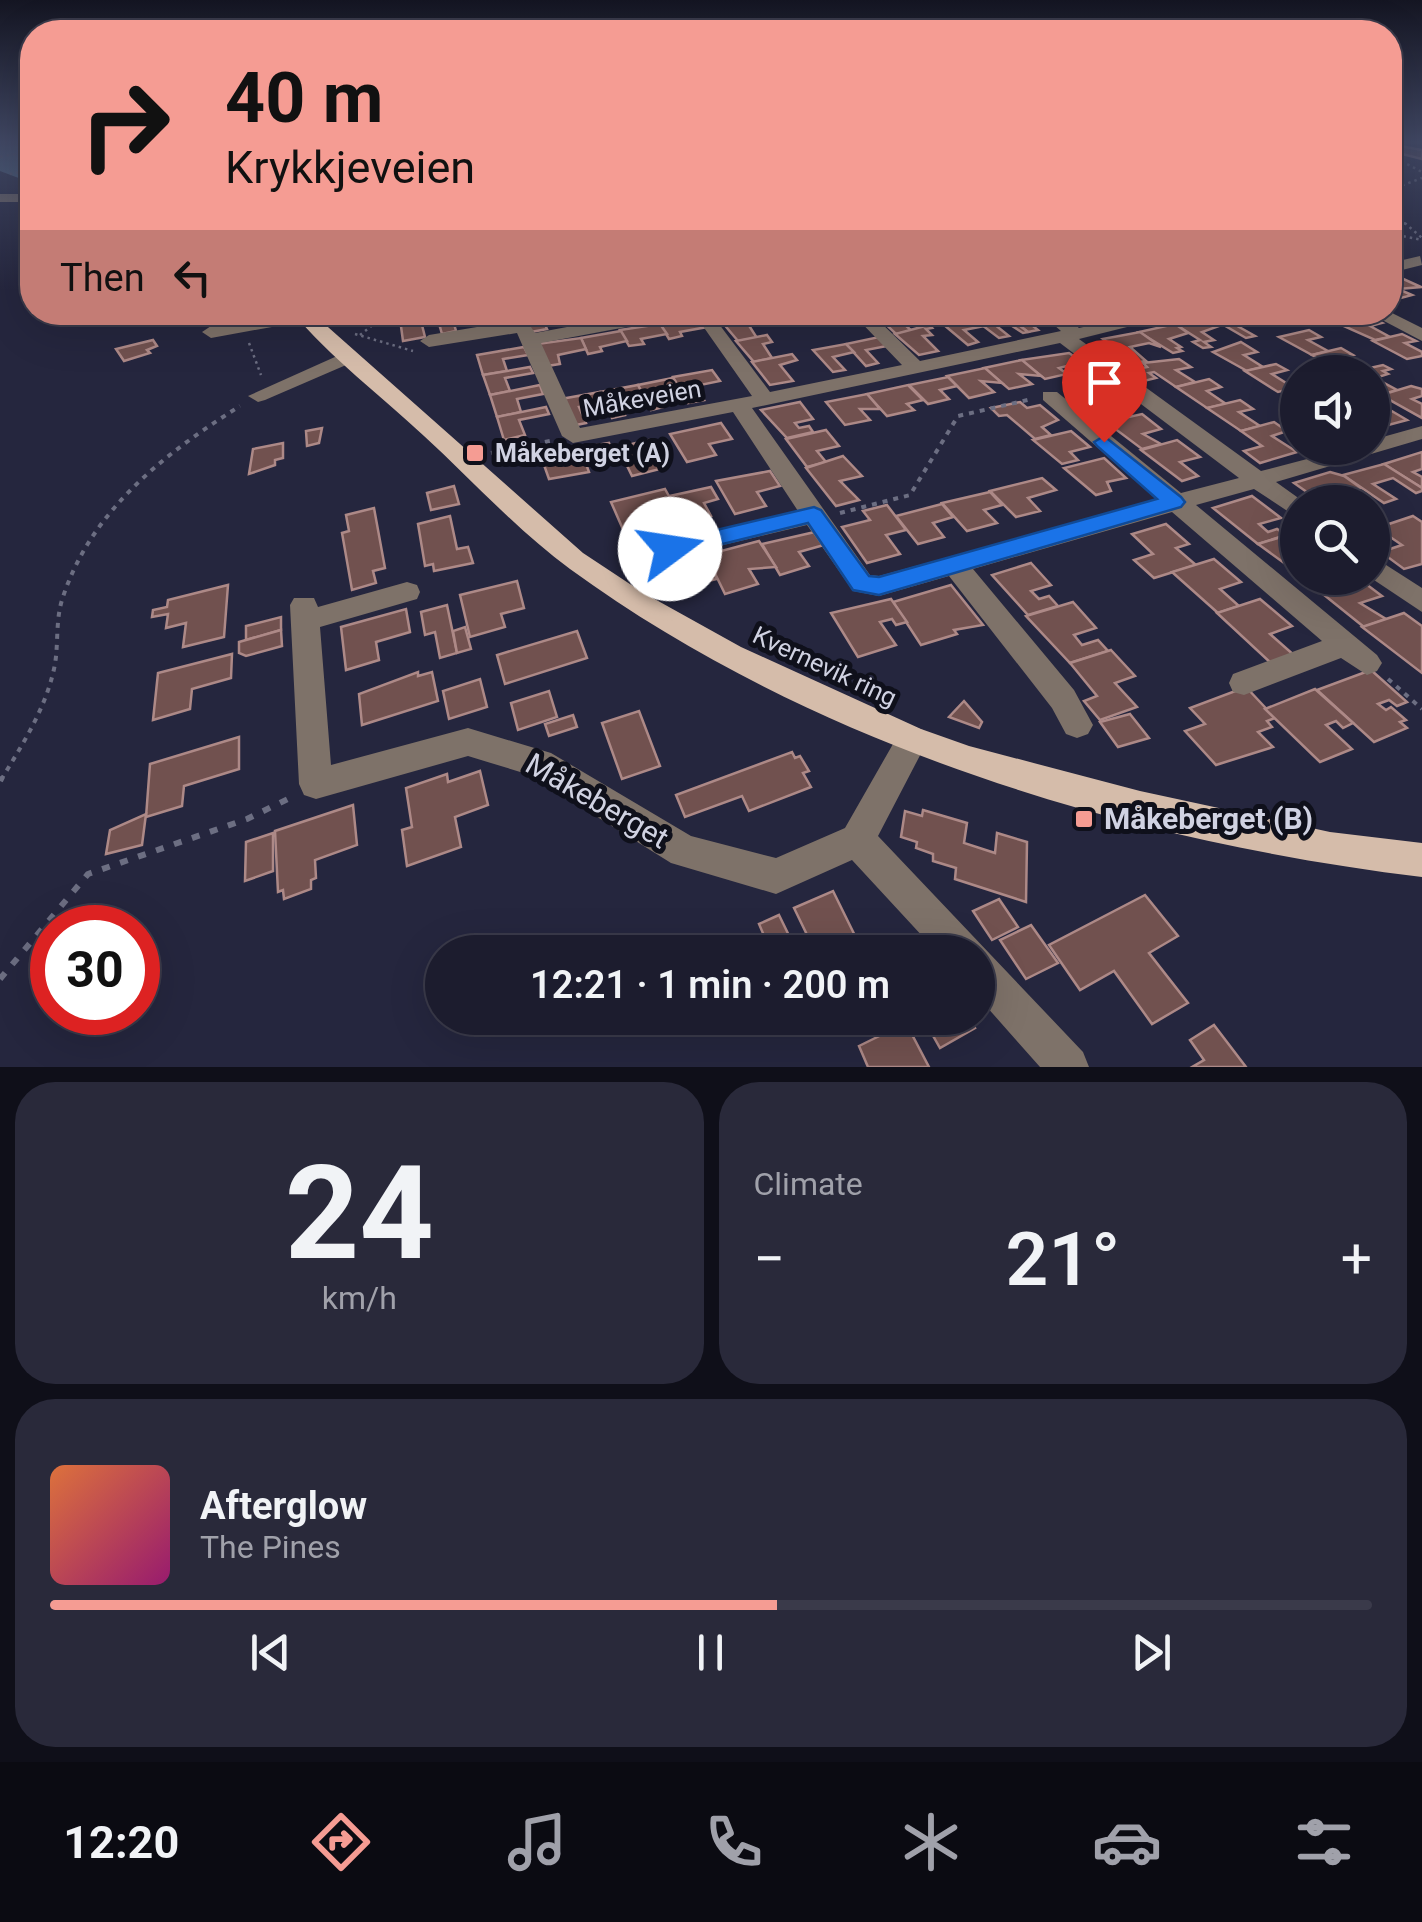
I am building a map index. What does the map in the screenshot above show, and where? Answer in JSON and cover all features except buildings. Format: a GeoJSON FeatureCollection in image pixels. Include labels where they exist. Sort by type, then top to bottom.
{"type":"FeatureCollection","features":[{"type":"Feature","properties":{"kind":"main road","name":"Kvernevik ring"},"geometry":{"type":"LineString","coordinates":[[322,325],[352,342],[574,559],[632,598],[731,654],[912,740],[968,760],[1140,808],[1330,849],[1422,860]]}},
{"type":"Feature","properties":{"kind":"street"},"geometry":{"type":"LineString","coordinates":[[211,332],[264,325]]}},
{"type":"Feature","properties":{"kind":"street"},"geometry":{"type":"LineString","coordinates":[[429,341],[519,327],[530,338],[605,325]]}},
{"type":"Feature","properties":{"kind":"street"},"geometry":{"type":"LineString","coordinates":[[711,325],[766,398]]}},
{"type":"Feature","properties":{"kind":"street"},"geometry":{"type":"LineString","coordinates":[[872,325],[916,368]]}},
{"type":"Feature","properties":{"kind":"street"},"geometry":{"type":"LineString","coordinates":[[1060,325],[1120,378],[1280,497]]}},
{"type":"Feature","properties":{"kind":"street","name":"Måkeveien"},"geometry":{"type":"LineString","coordinates":[[530,338],[573,436],[1117,325]]}},
{"type":"Feature","properties":{"kind":"street"},"geometry":{"type":"LineString","coordinates":[[258,396],[352,342]]}},
{"type":"Feature","properties":{"kind":"street"},"geometry":{"type":"LineString","coordinates":[[1050,396],[1356,654]]}},
{"type":"Feature","properties":{"kind":"street"},"geometry":{"type":"LineString","coordinates":[[739,405],[819,516],[862,584],[879,586],[1309,465]]}},
{"type":"Feature","properties":{"kind":"street"},"geometry":{"type":"LineString","coordinates":[[1390,442],[1422,432]]}},
{"type":"Feature","properties":{"kind":"street"},"geometry":{"type":"LineString","coordinates":[[670,549],[819,516]]}},
{"type":"Feature","properties":{"kind":"street"},"geometry":{"type":"LineString","coordinates":[[955,565],[1063,699],[1077,725]]}},
{"type":"Feature","properties":{"kind":"street"},"geometry":{"type":"LineString","coordinates":[[1390,579],[1422,602]]}},
{"type":"Feature","properties":{"kind":"street"},"geometry":{"type":"LineString","coordinates":[[316,784],[304,614],[408,592]]}},
{"type":"Feature","properties":{"kind":"street"},"geometry":{"type":"LineString","coordinates":[[1244,683],[1356,654]]}},
{"type":"Feature","properties":{"kind":"street"},"geometry":{"type":"LineString","coordinates":[[912,740],[857,840],[947,935]]}},
{"type":"Feature","properties":{"kind":"street","name":"Måkeberget"},"geometry":{"type":"LineString","coordinates":[[316,784],[468,742],[539,763],[684,851],[776,876],[857,840]]}},
{"type":"Feature","properties":{"kind":"street"},"geometry":{"type":"LineString","coordinates":[[995,987],[1068,1067]]}},
{"type":"Feature","properties":{"kind":"path"},"geometry":{"type":"LineString","coordinates":[[1402,220],[1422,239]]}},
{"type":"Feature","properties":{"kind":"path"},"geometry":{"type":"LineString","coordinates":[[1402,227],[1405,222]]}},
{"type":"Feature","properties":{"kind":"path"},"geometry":{"type":"LineString","coordinates":[[352,342],[372,325]]}},
{"type":"Feature","properties":{"kind":"path"},"geometry":{"type":"LineString","coordinates":[[0,781],[48,692],[59,640],[61,600],[104,514],[128,489],[192,438],[258,396],[265,387],[247,346],[257,326]]}},
{"type":"Feature","properties":{"kind":"path"},"geometry":{"type":"LineString","coordinates":[[352,342],[411,351],[437,346],[450,337]]}},
{"type":"Feature","properties":{"kind":"path"},"geometry":{"type":"LineString","coordinates":[[1050,396],[1120,378]]}},
{"type":"Feature","properties":{"kind":"path"},"geometry":{"type":"LineString","coordinates":[[819,516],[910,495],[958,416],[1020,401]]}},
{"type":"Feature","properties":{"kind":"path"},"geometry":{"type":"LineString","coordinates":[[481,454],[573,436]]}},
{"type":"Feature","properties":{"kind":"path"},"geometry":{"type":"LineString","coordinates":[[1356,654],[1422,709]]}},
{"type":"Feature","properties":{"kind":"path"},"geometry":{"type":"LineString","coordinates":[[0,979],[88,874],[246,820],[316,784]]}},
{"type":"Feature","properties":{"kind":"place","name":"Måkeberget (A)"},"geometry":{"type":"Point","coordinates":[475,453]}},
{"type":"Feature","properties":{"kind":"place","name":"Måkeberget (B)"},"geometry":{"type":"Point","coordinates":[1084,819]}},
{"type":"Feature","properties":{"kind":"route"},"geometry":{"type":"LineString","coordinates":[[670,549],[814,515],[862,584],[879,586],[1174,502],[1104,442]]}}]}
